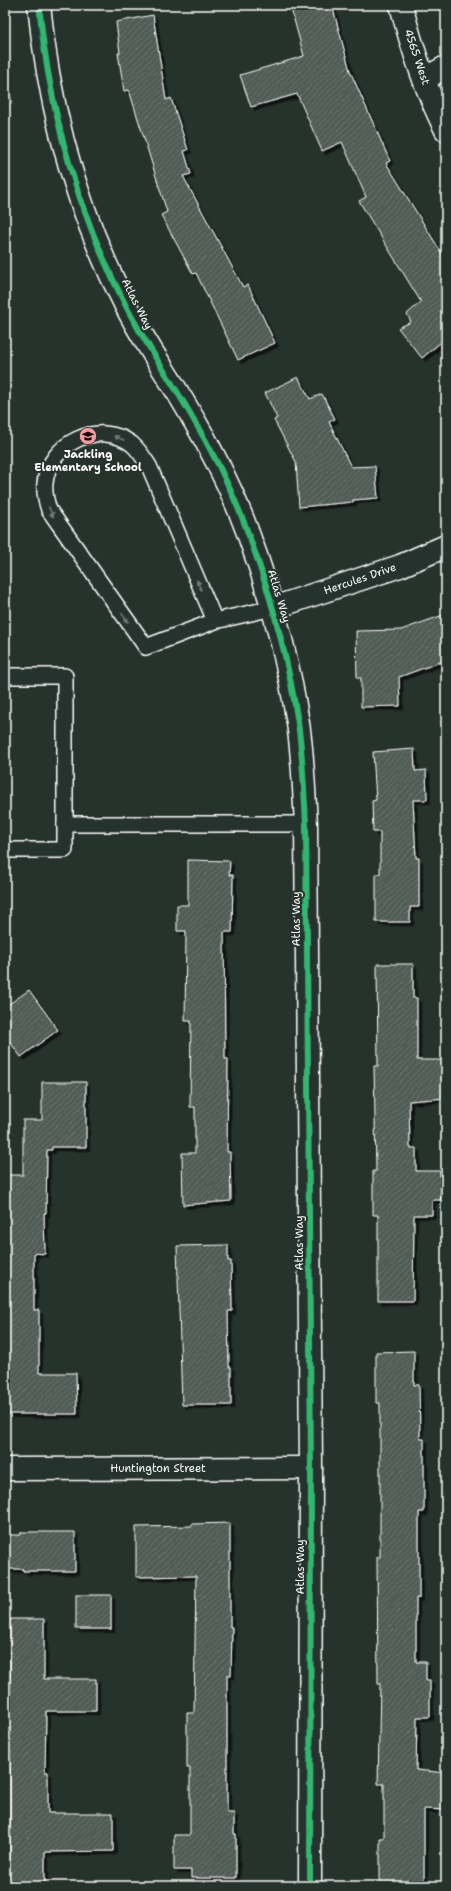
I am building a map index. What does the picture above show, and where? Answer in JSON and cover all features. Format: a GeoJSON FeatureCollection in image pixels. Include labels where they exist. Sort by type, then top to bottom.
{"type":"FeatureCollection","features":[{"type":"Feature","properties":{"kind":"street","name":"Atlas Way"},"geometry":{"type":"LineString","coordinates":[[39,5],[49,74],[60,129],[88,221],[125,305],[146,342],[191,414],[211,451],[248,532],[273,608],[291,684],[298,726],[306,824],[310,1468],[310,1886]]}},
{"type":"Feature","properties":{"kind":"street","name":"4565 West"},"geometry":{"type":"LineString","coordinates":[[400,5],[409,37],[424,79],[446,130]]}},
{"type":"Feature","properties":{"kind":"street"},"geometry":{"type":"LineString","coordinates":[[424,79],[446,67]]}},
{"type":"Feature","properties":{"kind":"street","name":"Hercules Drive"},"geometry":{"type":"LineString","coordinates":[[273,608],[400,566],[446,546]]}},
{"type":"Feature","properties":{"kind":"street","name":"Huntington Street"},"geometry":{"type":"LineString","coordinates":[[5,1469],[310,1468]]}},
{"type":"Feature","properties":{"kind":"lane"},"geometry":{"type":"LineString","coordinates":[[215,621],[149,466],[142,454],[131,444],[118,437],[104,434],[90,435],[76,439],[64,447],[55,457],[48,470],[45,483],[45,497],[49,510],[146,647],[215,621],[273,608]]}},
{"type":"Feature","properties":{"kind":"lane"},"geometry":{"type":"LineString","coordinates":[[5,676],[65,676],[65,824],[65,850],[5,850]]}},
{"type":"Feature","properties":{"kind":"lane"},"geometry":{"type":"LineString","coordinates":[[65,824],[306,824]]}},
{"type":"Feature","properties":{"kind":"green space"},"geometry":{"type":"Polygon","coordinates":[[[5,66],[12,103],[5,106],[5,66]]]}},
{"type":"Feature","properties":{"kind":"building"},"geometry":{"type":"Polygon","coordinates":[[[290,5],[332,5],[350,71],[390,161],[386,163],[446,260],[446,338],[422,358],[398,328],[411,322],[407,314],[421,302],[359,201],[366,197],[342,142],[322,151],[297,94],[251,107],[240,75],[304,56],[290,5]]]}},
{"type":"Feature","properties":{"kind":"building"},"geometry":{"type":"Polygon","coordinates":[[[153,15],[166,100],[171,98],[188,150],[184,151],[191,174],[183,176],[243,287],[248,285],[275,343],[238,360],[196,273],[193,274],[161,215],[167,212],[129,90],[124,91],[118,53],[120,53],[116,22],[153,15]]]}},
{"type":"Feature","properties":{"kind":"building"},"geometry":{"type":"Polygon","coordinates":[[[298,377],[310,399],[322,394],[335,419],[329,422],[351,467],[375,466],[378,498],[299,507],[296,462],[274,420],[277,418],[265,393],[298,377]]]}},
{"type":"Feature","properties":{"kind":"building"},"geometry":{"type":"Polygon","coordinates":[[[446,614],[446,660],[399,677],[400,706],[361,707],[361,678],[357,678],[356,631],[401,630],[446,614]]]}},
{"type":"Feature","properties":{"kind":"building"},"geometry":{"type":"Polygon","coordinates":[[[414,749],[415,771],[426,770],[427,800],[413,800],[416,858],[419,858],[419,907],[410,907],[410,922],[376,922],[376,874],[380,874],[380,832],[373,832],[372,801],[376,800],[373,752],[414,749]]]}},
{"type":"Feature","properties":{"kind":"building"},"geometry":{"type":"Polygon","coordinates":[[[188,860],[230,861],[229,875],[233,875],[232,932],[224,932],[225,1059],[228,1059],[227,1152],[230,1152],[231,1201],[183,1205],[182,1153],[195,1153],[195,1107],[190,1107],[191,1021],[185,1021],[186,931],[177,931],[177,905],[188,905],[188,860]]]}},
{"type":"Feature","properties":{"kind":"building"},"geometry":{"type":"Polygon","coordinates":[[[377,964],[413,964],[413,998],[417,998],[417,1060],[446,1060],[446,1098],[409,1101],[410,1148],[416,1148],[416,1171],[440,1171],[441,1200],[432,1200],[432,1215],[414,1215],[413,1301],[378,1301],[378,1215],[373,1215],[373,1171],[376,1171],[374,1066],[378,1066],[377,964]]]}},
{"type":"Feature","properties":{"kind":"building"},"geometry":{"type":"Polygon","coordinates":[[[29,990],[58,1030],[21,1057],[5,1035],[5,1007],[29,990]]]}},
{"type":"Feature","properties":{"kind":"building"},"geometry":{"type":"Polygon","coordinates":[[[42,1082],[86,1082],[86,1147],[52,1147],[52,1150],[47,1150],[46,1213],[44,1213],[45,1254],[34,1253],[34,1310],[39,1310],[39,1373],[76,1373],[77,1414],[5,1414],[5,1175],[23,1175],[23,1120],[42,1120],[42,1082]]]}},
{"type":"Feature","properties":{"kind":"building"},"geometry":{"type":"Polygon","coordinates":[[[228,1245],[228,1261],[231,1261],[232,1311],[228,1311],[229,1367],[231,1367],[231,1405],[182,1405],[177,1246],[228,1245]]]}},
{"type":"Feature","properties":{"kind":"building"},"geometry":{"type":"Polygon","coordinates":[[[414,1351],[414,1385],[419,1385],[420,1439],[424,1439],[424,1512],[419,1512],[419,1598],[416,1598],[416,1662],[426,1662],[426,1680],[430,1680],[430,1717],[417,1717],[416,1770],[446,1773],[446,1810],[424,1809],[424,1886],[380,1886],[380,1838],[384,1838],[384,1784],[378,1784],[380,1684],[378,1684],[377,1557],[380,1557],[380,1403],[376,1403],[376,1352],[414,1351]]]}},
{"type":"Feature","properties":{"kind":"building"},"geometry":{"type":"Polygon","coordinates":[[[230,1523],[230,1627],[232,1627],[231,1675],[227,1675],[227,1813],[234,1813],[234,1834],[236,1834],[236,1878],[191,1878],[191,1870],[174,1870],[174,1835],[190,1835],[190,1768],[187,1768],[187,1713],[194,1713],[196,1576],[136,1577],[136,1527],[192,1526],[192,1524],[230,1523]]]}},
{"type":"Feature","properties":{"kind":"building"},"geometry":{"type":"Polygon","coordinates":[[[21,1532],[75,1532],[75,1571],[23,1571],[23,1569],[5,1569],[5,1535],[21,1535],[21,1532]]]}},
{"type":"Feature","properties":{"kind":"building"},"geometry":{"type":"Polygon","coordinates":[[[76,1595],[111,1595],[111,1629],[76,1629],[76,1595]]]}},
{"type":"Feature","properties":{"kind":"building"},"geometry":{"type":"Polygon","coordinates":[[[10,1619],[44,1619],[44,1679],[96,1679],[96,1711],[46,1711],[45,1772],[48,1772],[48,1813],[113,1813],[113,1851],[45,1852],[45,1886],[7,1886],[7,1859],[10,1859],[10,1750],[8,1750],[8,1701],[10,1701],[10,1619]]]}},
{"type":"Feature","properties":{"kind":"cycle path"},"geometry":{"type":"LineString","coordinates":[[39,5],[50,83],[58,121],[68,160],[80,197],[109,271],[126,306],[141,334],[199,429],[236,502],[256,556],[278,627],[294,699],[300,735],[306,824],[311,1468],[310,1886]]}},
{"type":"Feature","properties":{"kind":"place","name":"Jackling Elementary School"},"geometry":{"type":"Point","coordinates":[88,436]}}]}
